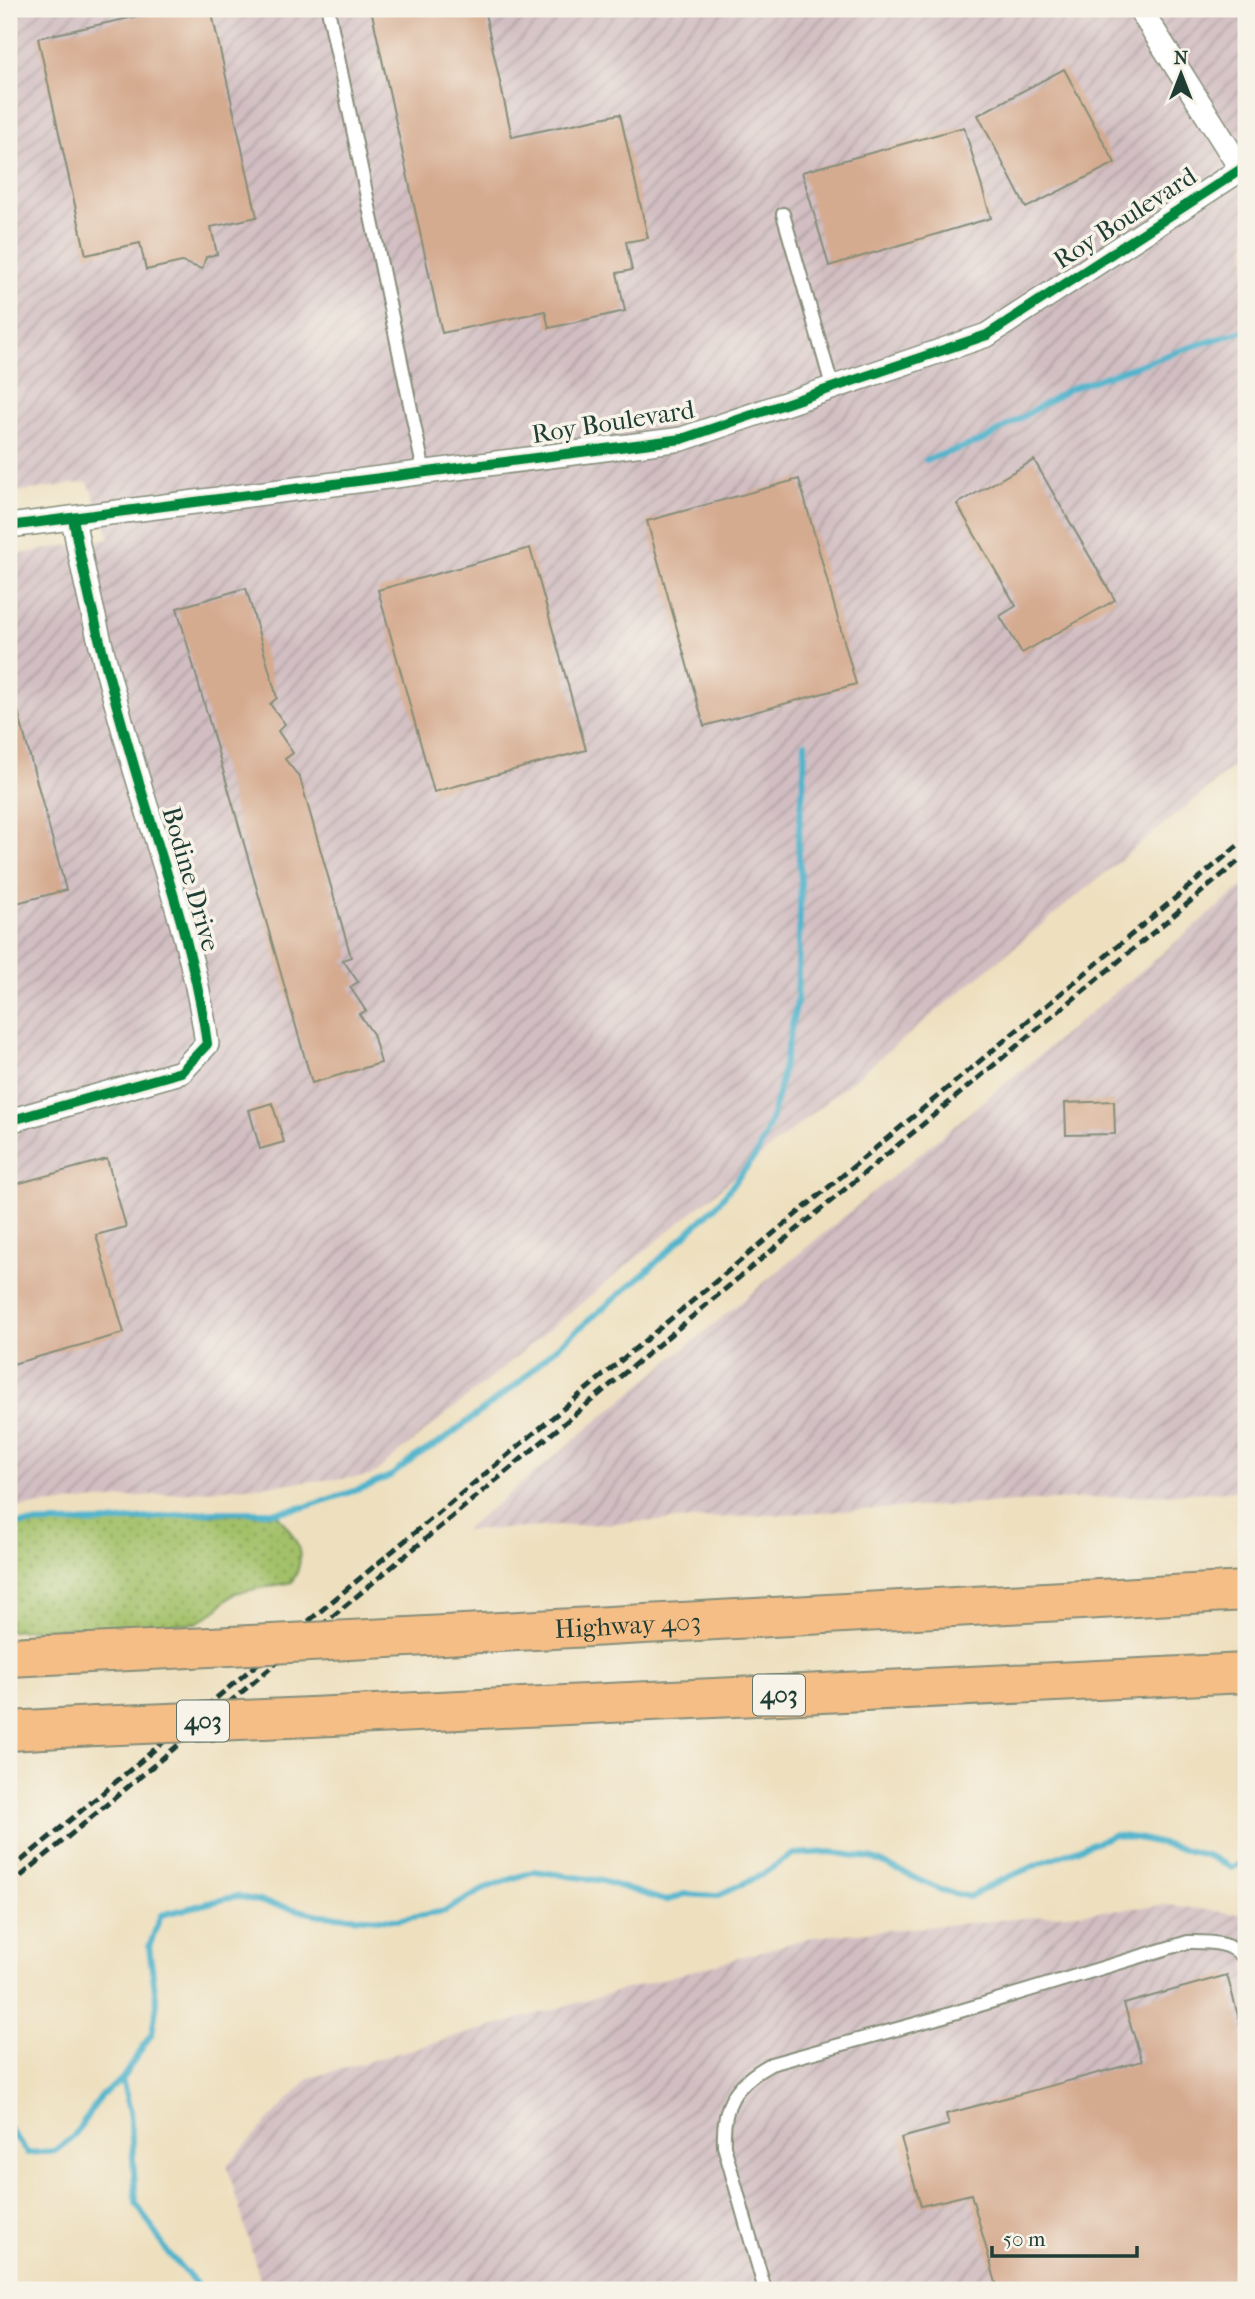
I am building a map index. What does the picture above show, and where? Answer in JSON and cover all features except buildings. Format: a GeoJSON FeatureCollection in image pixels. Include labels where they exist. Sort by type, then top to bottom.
{"type":"FeatureCollection","features":[{"type":"Feature","properties":{"kind":"highway","name":"Highway 403"},"geometry":{"type":"LineString","coordinates":[[9,1657],[1246,1591]]}},
{"type":"Feature","properties":{"kind":"highway","name":"403"},"geometry":{"type":"LineString","coordinates":[[9,1731],[1246,1673]]}},
{"type":"Feature","properties":{"kind":"street"},"geometry":{"type":"LineString","coordinates":[[1140,9],[1244,167]]}},
{"type":"Feature","properties":{"kind":"street","name":"Roy Boulevard"},"geometry":{"type":"LineString","coordinates":[[9,526],[682,439],[988,335],[1244,167]]}},
{"type":"Feature","properties":{"kind":"street","name":"Bodine Drive"},"geometry":{"type":"LineString","coordinates":[[9,1121],[181,1072],[207,1044],[202,1003],[188,948],[100,648],[86,593],[73,518]]}},
{"type":"Feature","properties":{"kind":"lane"},"geometry":{"type":"LineString","coordinates":[[328,9],[424,472]]}},
{"type":"Feature","properties":{"kind":"lane"},"geometry":{"type":"LineString","coordinates":[[783,214],[833,388]]}},
{"type":"Feature","properties":{"kind":"lane"},"geometry":{"type":"LineString","coordinates":[[765,2290],[723,2147],[723,2126],[728,2106],[738,2088],[753,2074],[771,2064],[937,2018],[1188,1942],[1217,1942],[1241,1952],[1246,1961]]}},
{"type":"Feature","properties":{"kind":"shaded area"},"geometry":{"type":"Polygon","coordinates":[[[9,9],[1246,9],[1246,757],[371,1476],[9,1508],[9,556],[110,538],[88,482],[9,493],[9,9]]]}},
{"type":"Feature","properties":{"kind":"shaded area"},"geometry":{"type":"Polygon","coordinates":[[[1246,884],[1246,1490],[464,1531],[1246,884]]]}},
{"type":"Feature","properties":{"kind":"shaded area"},"geometry":{"type":"Polygon","coordinates":[[[1168,1905],[1246,1915],[1246,2290],[263,2290],[227,2165],[309,2078],[812,1937],[1168,1905]]]}},
{"type":"Feature","properties":{"kind":"green space"},"geometry":{"type":"Polygon","coordinates":[[[277,1514],[295,1539],[300,1555],[300,1563],[292,1582],[235,1593],[196,1623],[9,1631],[9,1526],[109,1524],[189,1515],[277,1514]]]}},
{"type":"Feature","properties":{"kind":"waterway"},"geometry":{"type":"LineString","coordinates":[[926,460],[984,440],[1069,389],[1246,330]]}},
{"type":"Feature","properties":{"kind":"waterway"},"geometry":{"type":"LineString","coordinates":[[9,1524],[110,1522],[209,1512],[276,1512],[305,1507],[366,1487],[392,1475],[416,1456],[442,1441],[521,1381],[544,1358],[646,1272],[716,1206],[757,1154],[769,1126],[797,1001],[801,879],[798,844],[805,743]]}},
{"type":"Feature","properties":{"kind":"waterway"},"geometry":{"type":"LineString","coordinates":[[9,2128],[27,2153],[55,2151],[73,2137],[101,2096],[122,2079],[152,2033],[157,2004],[149,1947],[161,1915],[237,1896],[320,1915],[396,1920],[445,1911],[488,1887],[535,1871],[602,1881],[666,1901],[684,1894],[717,1896],[761,1875],[793,1854],[831,1852],[874,1859],[941,1890],[969,1897],[1034,1866],[1114,1835],[1142,1839],[1209,1856],[1232,1868],[1246,1860]]}},
{"type":"Feature","properties":{"kind":"waterway"},"geometry":{"type":"LineString","coordinates":[[122,2079],[130,2111],[136,2203],[168,2253],[202,2290]]}},
{"type":"Feature","properties":{"kind":"railway"},"geometry":{"type":"LineString","coordinates":[[9,1871],[1246,839]]}},
{"type":"Feature","properties":{"kind":"railway"},"geometry":{"type":"LineString","coordinates":[[9,1886],[1246,855]]}},
{"type":"Feature","properties":{"kind":"cycle path"},"geometry":{"type":"LineString","coordinates":[[9,526],[682,439],[987,335],[1246,166]]}},
{"type":"Feature","properties":{"kind":"cycle path"},"geometry":{"type":"LineString","coordinates":[[9,1121],[181,1072],[207,1044],[189,950],[113,692],[73,518]]}}]}
